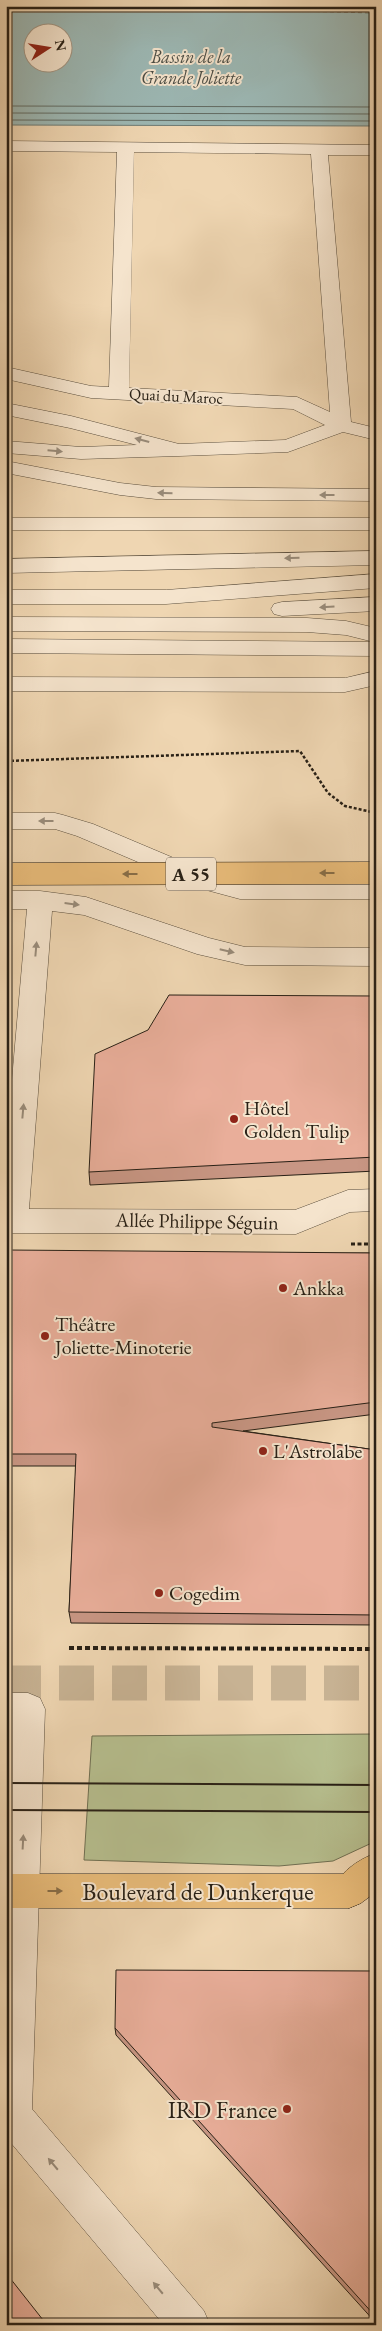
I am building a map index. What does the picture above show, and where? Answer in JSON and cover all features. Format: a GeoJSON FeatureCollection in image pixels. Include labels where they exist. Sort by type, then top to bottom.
{"type":"FeatureCollection","features":[{"type":"Feature","properties":{"kind":"main road","name":"A 55"},"geometry":{"type":"LineString","coordinates":[[6,874],[376,873]]}},
{"type":"Feature","properties":{"kind":"main road"},"geometry":{"type":"LineString","coordinates":[[362,1891],[376,1870]]}},
{"type":"Feature","properties":{"kind":"main road","name":"Boulevard de Dunkerque"},"geometry":{"type":"LineString","coordinates":[[14,1890],[362,1891]]}},
{"type":"Feature","properties":{"kind":"street"},"geometry":{"type":"LineString","coordinates":[[6,146],[376,150]]}},
{"type":"Feature","properties":{"kind":"street"},"geometry":{"type":"LineString","coordinates":[[119,393],[126,147]]}},
{"type":"Feature","properties":{"kind":"street"},"geometry":{"type":"LineString","coordinates":[[6,447],[81,453],[288,446],[341,426],[319,149]]}},
{"type":"Feature","properties":{"kind":"street","name":"Quai du Maroc"},"geometry":{"type":"LineString","coordinates":[[6,373],[91,392],[297,403],[341,426],[376,434]]}},
{"type":"Feature","properties":{"kind":"street"},"geometry":{"type":"LineString","coordinates":[[6,409],[70,422],[179,450]]}},
{"type":"Feature","properties":{"kind":"street"},"geometry":{"type":"LineString","coordinates":[[6,467],[120,489],[156,493],[376,495]]}},
{"type":"Feature","properties":{"kind":"street"},"geometry":{"type":"LineString","coordinates":[[6,524],[376,524]]}},
{"type":"Feature","properties":{"kind":"street"},"geometry":{"type":"LineString","coordinates":[[6,551],[207,561]]}},
{"type":"Feature","properties":{"kind":"street"},"geometry":{"type":"LineString","coordinates":[[6,558],[207,561]]}},
{"type":"Feature","properties":{"kind":"street"},"geometry":{"type":"LineString","coordinates":[[6,566],[376,558]]}},
{"type":"Feature","properties":{"kind":"street"},"geometry":{"type":"LineString","coordinates":[[6,578],[132,579],[244,574],[376,579]]}},
{"type":"Feature","properties":{"kind":"street"},"geometry":{"type":"LineString","coordinates":[[6,587],[114,587],[376,579]]}},
{"type":"Feature","properties":{"kind":"street"},"geometry":{"type":"LineString","coordinates":[[6,597],[166,597],[279,590],[376,579]]}},
{"type":"Feature","properties":{"kind":"street"},"geometry":{"type":"LineString","coordinates":[[6,612],[198,613],[376,604]]}},
{"type":"Feature","properties":{"kind":"street"},"geometry":{"type":"LineString","coordinates":[[6,624],[307,625],[346,628],[376,636]]}},
{"type":"Feature","properties":{"kind":"street"},"geometry":{"type":"LineString","coordinates":[[6,635],[340,636],[376,643]]}},
{"type":"Feature","properties":{"kind":"street"},"geometry":{"type":"LineString","coordinates":[[6,646],[376,649]]}},
{"type":"Feature","properties":{"kind":"street"},"geometry":{"type":"LineString","coordinates":[[6,658],[376,660]]}},
{"type":"Feature","properties":{"kind":"street"},"geometry":{"type":"LineString","coordinates":[[6,672],[334,674],[376,670]]}},
{"type":"Feature","properties":{"kind":"street"},"geometry":{"type":"LineString","coordinates":[[6,684],[345,685],[376,678]]}},
{"type":"Feature","properties":{"kind":"street"},"geometry":{"type":"LineString","coordinates":[[6,821],[55,821],[85,830],[208,882],[240,890],[376,890]]}},
{"type":"Feature","properties":{"kind":"street"},"geometry":{"type":"LineString","coordinates":[[6,900],[40,900],[86,906],[206,947],[245,956],[376,957]]}},
{"type":"Feature","properties":{"kind":"street"},"geometry":{"type":"LineString","coordinates":[[10,1221],[40,900]]}},
{"type":"Feature","properties":{"kind":"street","name":"Allée Philippe Séguin"},"geometry":{"type":"LineString","coordinates":[[10,1221],[296,1222],[348,1201],[376,1200]]}},
{"type":"Feature","properties":{"kind":"street"},"geometry":{"type":"LineString","coordinates":[[6,1709],[28,1709],[14,1890],[10,2116],[190,2325]]}},
{"type":"Feature","properties":{"kind":"path"},"geometry":{"type":"LineString","coordinates":[[6,761],[300,751],[328,793],[345,806],[376,813]]}},
{"type":"Feature","properties":{"kind":"path"},"geometry":{"type":"LineString","coordinates":[[69,1648],[376,1649]]}},
{"type":"Feature","properties":{"kind":"green space"},"geometry":{"type":"Polygon","coordinates":[[[376,1734],[376,1841],[333,1861],[279,1866],[84,1860],[92,1736],[376,1734]]]}},
{"type":"Feature","properties":{"kind":"water","name":"Bassin de la Grande Joliette"},"geometry":{"type":"Polygon","coordinates":[[[6,6],[376,6],[376,126],[6,125],[6,6]]]}},
{"type":"Feature","properties":{"kind":"building","name":"Hôtel Golden Tulip"},"geometry":{"type":"Polygon","coordinates":[[[169,995],[376,996],[376,1157],[89,1172],[95,1054],[148,1030],[169,995]]]}},
{"type":"Feature","properties":{"kind":"building","name":"L'Astrolabe"},"geometry":{"type":"Polygon","coordinates":[[[8,1250],[376,1253],[376,1402],[212,1423],[212,1427],[376,1450],[376,1615],[69,1612],[76,1454],[6,1454],[6,1255],[8,1255],[8,1250]]]}},
{"type":"Feature","properties":{"kind":"building"},"geometry":{"type":"Polygon","coordinates":[[[116,1970],[376,1971],[376,2317],[115,2028],[116,1970]]]}},
{"type":"Feature","properties":{"kind":"building"},"geometry":{"type":"Polygon","coordinates":[[[6,2273],[47,2325],[6,2325],[6,2273]]]}},
{"type":"Feature","properties":{"kind":"ferry route"},"geometry":{"type":"LineString","coordinates":[[85,6],[376,13]]}},
{"type":"Feature","properties":{"kind":"ferry route"},"geometry":{"type":"LineString","coordinates":[[278,6],[376,9]]}},
{"type":"Feature","properties":{"kind":"tunnel"},"geometry":{"type":"LineString","coordinates":[[6,1683],[376,1683]]}},
{"type":"Feature","properties":{"kind":"tram line"},"geometry":{"type":"LineString","coordinates":[[6,1783],[376,1785]]}},
{"type":"Feature","properties":{"kind":"tram line"},"geometry":{"type":"LineString","coordinates":[[6,1810],[376,1812]]}},
{"type":"Feature","properties":{"kind":"place","name":"Hôtel Golden Tulip"},"geometry":{"type":"Point","coordinates":[234,1119]}},
{"type":"Feature","properties":{"kind":"place","name":"Ankka"},"geometry":{"type":"Point","coordinates":[283,1288]}},
{"type":"Feature","properties":{"kind":"place","name":"Théâtre Joliette-Minoterie"},"geometry":{"type":"Point","coordinates":[45,1336]}},
{"type":"Feature","properties":{"kind":"place","name":"L'Astrolabe"},"geometry":{"type":"Point","coordinates":[263,1451]}},
{"type":"Feature","properties":{"kind":"place","name":"Cogedim"},"geometry":{"type":"Point","coordinates":[159,1593]}},
{"type":"Feature","properties":{"kind":"place","name":"IRD France"},"geometry":{"type":"Point","coordinates":[287,2109]}}]}
